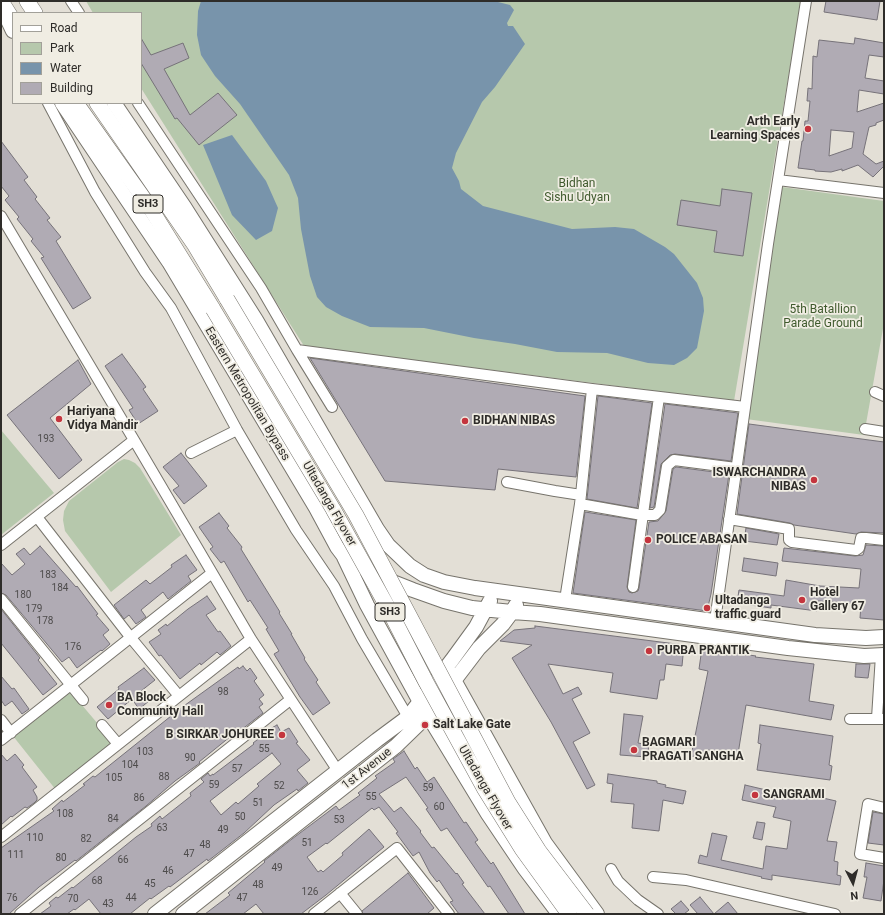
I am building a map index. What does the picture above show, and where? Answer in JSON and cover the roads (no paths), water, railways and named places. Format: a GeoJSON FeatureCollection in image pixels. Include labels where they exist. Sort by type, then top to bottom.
{"type":"FeatureCollection","features":[{"type":"Feature","properties":{"kind":"main road"},"geometry":{"type":"LineString","coordinates":[[1,1],[12,18]]}},
{"type":"Feature","properties":{"kind":"main road"},"geometry":{"type":"LineString","coordinates":[[1,4],[12,29]]}},
{"type":"Feature","properties":{"kind":"main road","name":"Eastern Metropolitan Bypass"},"geometry":{"type":"LineString","coordinates":[[63,104],[169,262],[342,554],[352,562],[380,577],[413,590],[472,608],[540,614],[788,648],[864,656],[882,655]]}},
{"type":"Feature","properties":{"kind":"main road","name":"Ultadanga Flyover"},"geometry":{"type":"LineString","coordinates":[[77,104],[153,213],[213,310],[333,509],[492,802],[526,856],[568,914]]}},
{"type":"Feature","properties":{"kind":"main road","name":"Ultadanga Flyover"},"geometry":{"type":"LineString","coordinates":[[98,104],[194,244],[356,515],[508,802],[539,851],[587,914]]}},
{"type":"Feature","properties":{"kind":"main road"},"geometry":{"type":"LineString","coordinates":[[115,104],[185,208],[256,320],[377,529],[388,545],[410,566],[424,574],[444,582],[474,588],[815,635],[866,638],[884,637]]}},
{"type":"Feature","properties":{"kind":"main road"},"geometry":{"type":"LineString","coordinates":[[342,554],[367,605],[420,702],[488,814],[525,869],[559,914]]}},
{"type":"Feature","properties":{"kind":"main road"},"geometry":{"type":"LineString","coordinates":[[155,914],[408,717],[476,627],[487,609],[495,590]]}},
{"type":"Feature","properties":{"kind":"main road","name":"1st Avenue"},"geometry":{"type":"LineString","coordinates":[[186,913],[396,746],[428,715],[479,648],[503,624],[512,612],[521,594]]}},
{"type":"Feature","properties":{"kind":"main road"},"geometry":{"type":"LineString","coordinates":[[447,667],[545,843],[597,914]]}},
{"type":"Feature","properties":{"kind":"street"},"geometry":{"type":"LineString","coordinates":[[71,1],[78,12]]}},
{"type":"Feature","properties":{"kind":"street"},"geometry":{"type":"LineString","coordinates":[[715,621],[778,180],[806,1]]}},
{"type":"Feature","properties":{"kind":"street"},"geometry":{"type":"LineString","coordinates":[[49,104],[95,192],[171,308],[237,430],[296,530],[334,586],[362,639],[408,717]]}},
{"type":"Feature","properties":{"kind":"street"},"geometry":{"type":"LineString","coordinates":[[139,104],[261,288],[332,407]]}},
{"type":"Feature","properties":{"kind":"street"},"geometry":{"type":"LineString","coordinates":[[778,180],[884,194]]}},
{"type":"Feature","properties":{"kind":"street"},"geometry":{"type":"LineString","coordinates":[[2,219],[251,639],[338,771]]}},
{"type":"Feature","properties":{"kind":"street"},"geometry":{"type":"LineString","coordinates":[[297,350],[592,389],[745,407]]}},
{"type":"Feature","properties":{"kind":"street"},"geometry":{"type":"LineString","coordinates":[[565,600],[581,499],[592,389]]}},
{"type":"Feature","properties":{"kind":"street"},"geometry":{"type":"LineString","coordinates":[[633,587],[659,396]]}},
{"type":"Feature","properties":{"kind":"street"},"geometry":{"type":"LineString","coordinates":[[865,429],[884,432]]}},
{"type":"Feature","properties":{"kind":"street"},"geometry":{"type":"LineString","coordinates":[[191,453],[237,430]]}},
{"type":"Feature","properties":{"kind":"street"},"geometry":{"type":"LineString","coordinates":[[1,545],[134,440]]}},
{"type":"Feature","properties":{"kind":"street"},"geometry":{"type":"LineString","coordinates":[[507,482],[555,491],[642,515],[655,515],[660,510],[667,466],[674,460],[736,468]]}},
{"type":"Feature","properties":{"kind":"street"},"geometry":{"type":"LineString","coordinates":[[37,517],[178,696]]}},
{"type":"Feature","properties":{"kind":"street"},"geometry":{"type":"LineString","coordinates":[[729,519],[789,529],[789,540],[792,542],[856,550],[859,548],[861,538],[884,540]]}},
{"type":"Feature","properties":{"kind":"street"},"geometry":{"type":"LineString","coordinates":[[1,740],[212,573]]}},
{"type":"Feature","properties":{"kind":"street"},"geometry":{"type":"LineString","coordinates":[[1,598],[83,700]]}},
{"type":"Feature","properties":{"kind":"street"},"geometry":{"type":"LineString","coordinates":[[1,837],[251,639]]}},
{"type":"Feature","properties":{"kind":"street"},"geometry":{"type":"LineString","coordinates":[[850,719],[881,718],[882,655]]}},
{"type":"Feature","properties":{"kind":"street"},"geometry":{"type":"LineString","coordinates":[[20,914],[290,700]]}},
{"type":"Feature","properties":{"kind":"street"},"geometry":{"type":"LineString","coordinates":[[1,720],[11,733]]}},
{"type":"Feature","properties":{"kind":"street"},"geometry":{"type":"LineString","coordinates":[[102,725],[118,744]]}},
{"type":"Feature","properties":{"kind":"street"},"geometry":{"type":"LineString","coordinates":[[884,808],[868,804],[860,854],[884,858]]}},
{"type":"Feature","properties":{"kind":"street"},"geometry":{"type":"LineString","coordinates":[[314,914],[397,848],[449,914]]}},
{"type":"Feature","properties":{"kind":"street"},"geometry":{"type":"LineString","coordinates":[[611,869],[618,881],[638,900],[658,914]]}},
{"type":"Feature","properties":{"kind":"street"},"geometry":{"type":"LineString","coordinates":[[653,877],[686,880],[834,914]]}},
{"type":"Feature","properties":{"kind":"street"},"geometry":{"type":"LineString","coordinates":[[340,892],[357,914]]}},
{"type":"Feature","properties":{"kind":"water"},"geometry":{"type":"Polygon","coordinates":[[[201,1],[494,1],[510,5],[514,10],[507,23],[508,26],[513,26],[525,44],[495,87],[482,102],[456,153],[452,168],[459,181],[461,189],[483,206],[572,229],[615,227],[634,229],[665,247],[674,254],[697,283],[703,298],[704,311],[697,348],[687,358],[674,365],[648,363],[607,353],[557,352],[424,328],[370,327],[342,316],[326,307],[317,297],[310,276],[301,229],[298,198],[289,175],[240,104],[215,76],[201,55],[197,35],[198,11],[201,1]]]}},
{"type":"Feature","properties":{"kind":"water"},"geometry":{"type":"Polygon","coordinates":[[[232,135],[266,181],[278,208],[272,231],[256,240],[232,215],[203,145],[232,135]]]}},
{"type":"Feature","properties":{"kind":"place","name":"Arth Early Learning Spaces"},"geometry":{"type":"Point","coordinates":[808,129]}},
{"type":"Feature","properties":{"kind":"place","name":"Hariyana Vidya Mandir"},"geometry":{"type":"Point","coordinates":[59,419]}},
{"type":"Feature","properties":{"kind":"place","name":"BIDHAN NIBAS"},"geometry":{"type":"Point","coordinates":[465,421]}},
{"type":"Feature","properties":{"kind":"place","name":"ISWARCHANDRA NIBAS"},"geometry":{"type":"Point","coordinates":[814,480]}},
{"type":"Feature","properties":{"kind":"place","name":"POLICE ABASAN"},"geometry":{"type":"Point","coordinates":[648,540]}},
{"type":"Feature","properties":{"kind":"place","name":"Hotel Gallery 67"},"geometry":{"type":"Point","coordinates":[802,600]}},
{"type":"Feature","properties":{"kind":"place","name":"Ultadanga traffic guard"},"geometry":{"type":"Point","coordinates":[707,608]}},
{"type":"Feature","properties":{"kind":"place","name":"PURBA PRANTIK"},"geometry":{"type":"Point","coordinates":[649,651]}},
{"type":"Feature","properties":{"kind":"place","name":"BA Block Community Hall"},"geometry":{"type":"Point","coordinates":[109,705]}},
{"type":"Feature","properties":{"kind":"place","name":"Salt Lake Gate"},"geometry":{"type":"Point","coordinates":[425,725]}},
{"type":"Feature","properties":{"kind":"place","name":"B SIRKAR JOHUREE"},"geometry":{"type":"Point","coordinates":[282,735]}},
{"type":"Feature","properties":{"kind":"place","name":"BAGMARI PRAGATI SANGHA"},"geometry":{"type":"Point","coordinates":[634,750]}},
{"type":"Feature","properties":{"kind":"place","name":"SANGRAMI"},"geometry":{"type":"Point","coordinates":[755,795]}},
{"type":"Feature","properties":{"kind":"park label","name":"Bidhan Sishu Udyan"},"geometry":{"type":"Point","coordinates":[577,191]}},
{"type":"Feature","properties":{"kind":"park label","name":"5th Batallion Parade Ground"},"geometry":{"type":"Point","coordinates":[823,317]}}]}
